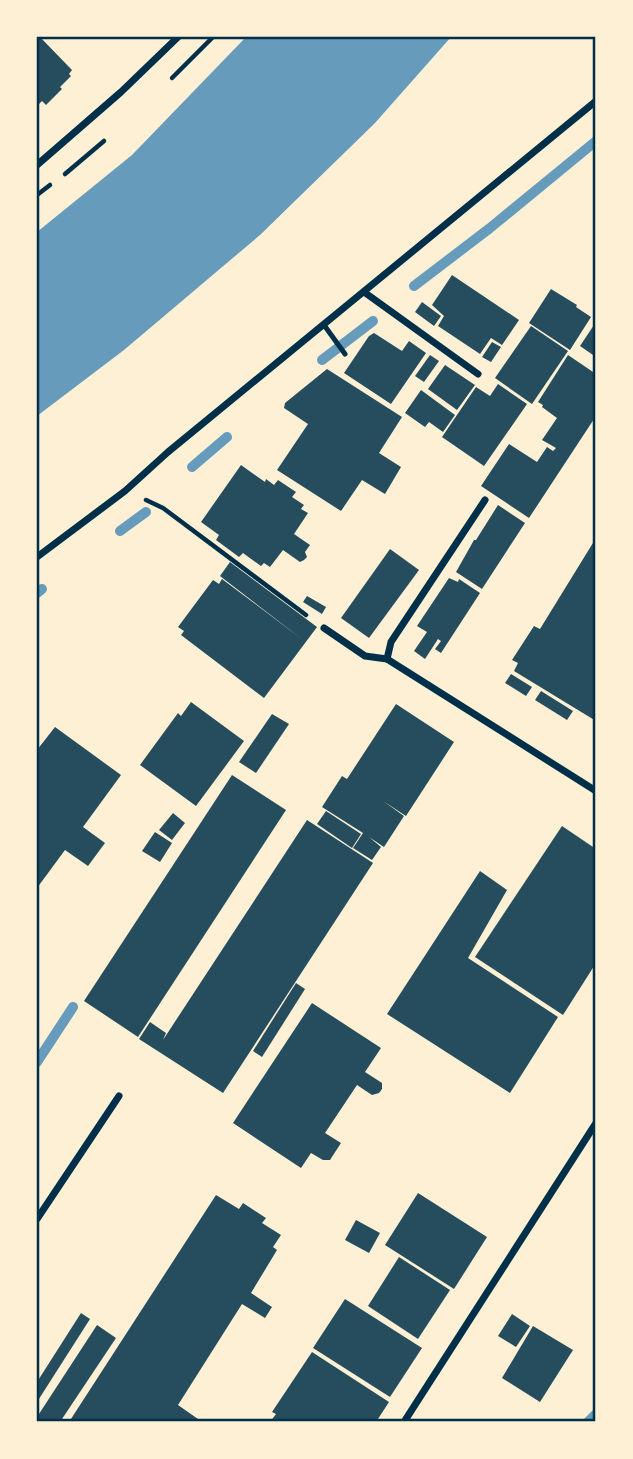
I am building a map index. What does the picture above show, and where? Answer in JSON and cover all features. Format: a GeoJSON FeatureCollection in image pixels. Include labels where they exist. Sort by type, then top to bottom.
{"type":"FeatureCollection","features":[{"type":"Feature","properties":{"kind":"street"},"geometry":{"type":"LineString","coordinates":[[37,165],[121,92],[178,37]]}},
{"type":"Feature","properties":{"kind":"street"},"geometry":{"type":"LineString","coordinates":[[37,558],[125,491],[168,452],[596,101]]}},
{"type":"Feature","properties":{"kind":"street"},"geometry":{"type":"LineString","coordinates":[[364,292],[478,374]]}},
{"type":"Feature","properties":{"kind":"street"},"geometry":{"type":"LineString","coordinates":[[387,659],[391,642],[485,500]]}},
{"type":"Feature","properties":{"kind":"street"},"geometry":{"type":"LineString","coordinates":[[324,628],[365,656],[387,659],[596,791]]}},
{"type":"Feature","properties":{"kind":"street"},"geometry":{"type":"LineString","coordinates":[[37,1219],[119,1097]]}},
{"type":"Feature","properties":{"kind":"street"},"geometry":{"type":"LineString","coordinates":[[404,1422],[596,1123]]}},
{"type":"Feature","properties":{"kind":"lane"},"geometry":{"type":"LineString","coordinates":[[324,325],[345,354]]}},
{"type":"Feature","properties":{"kind":"path"},"geometry":{"type":"LineString","coordinates":[[125,491],[163,508],[324,628]]}},
{"type":"Feature","properties":{"kind":"water"},"geometry":{"type":"Polygon","coordinates":[[[246,37],[451,37],[375,123],[260,235],[124,350],[37,416],[37,232],[132,155],[246,37]]]}},
{"type":"Feature","properties":{"kind":"building"},"geometry":{"type":"Polygon","coordinates":[[[37,37],[72,70],[69,74],[71,76],[60,87],[62,89],[46,105],[42,101],[37,106],[37,37]]]}},
{"type":"Feature","properties":{"kind":"building"},"geometry":{"type":"Polygon","coordinates":[[[452,275],[519,320],[502,345],[491,338],[480,354],[438,326],[444,316],[432,305],[452,275]]]}},
{"type":"Feature","properties":{"kind":"building"},"geometry":{"type":"Polygon","coordinates":[[[551,289],[591,317],[570,350],[529,323],[551,289]]]}},
{"type":"Feature","properties":{"kind":"building"},"geometry":{"type":"Polygon","coordinates":[[[422,302],[441,316],[434,326],[415,312],[422,302]]]}},
{"type":"Feature","properties":{"kind":"building"},"geometry":{"type":"Polygon","coordinates":[[[596,322],[596,357],[580,346],[596,322]]]}},
{"type":"Feature","properties":{"kind":"building"},"geometry":{"type":"Polygon","coordinates":[[[531,326],[568,351],[532,404],[495,378],[531,326]]]}},
{"type":"Feature","properties":{"kind":"building"},"geometry":{"type":"Polygon","coordinates":[[[374,333],[402,351],[409,341],[426,353],[391,404],[344,373],[369,336],[374,333]]]}},
{"type":"Feature","properties":{"kind":"building"},"geometry":{"type":"Polygon","coordinates":[[[492,342],[501,347],[491,362],[482,357],[492,342]]]}},
{"type":"Feature","properties":{"kind":"building"},"geometry":{"type":"Polygon","coordinates":[[[430,355],[439,361],[424,382],[415,376],[430,355]]]}},
{"type":"Feature","properties":{"kind":"building"},"geometry":{"type":"Polygon","coordinates":[[[568,355],[596,374],[596,416],[529,518],[481,486],[509,444],[537,462],[547,447],[553,451],[556,448],[542,440],[557,418],[538,402],[568,355]]]}},
{"type":"Feature","properties":{"kind":"building"},"geometry":{"type":"Polygon","coordinates":[[[445,365],[475,385],[457,410],[428,389],[445,365]]]}},
{"type":"Feature","properties":{"kind":"building"},"geometry":{"type":"Polygon","coordinates":[[[327,369],[402,417],[379,453],[401,467],[385,494],[362,480],[341,511],[277,470],[308,424],[284,408],[285,403],[327,369]]]}},
{"type":"Feature","properties":{"kind":"building"},"geometry":{"type":"Polygon","coordinates":[[[498,384],[527,404],[484,466],[442,437],[476,387],[490,396],[498,384]]]}},
{"type":"Feature","properties":{"kind":"building"},"geometry":{"type":"Polygon","coordinates":[[[421,390],[455,415],[443,432],[429,422],[425,427],[405,413],[421,390]]]}},
{"type":"Feature","properties":{"kind":"building"},"geometry":{"type":"Polygon","coordinates":[[[241,465],[265,482],[266,479],[274,485],[278,480],[296,492],[292,497],[304,505],[301,509],[308,513],[294,534],[310,545],[304,560],[300,562],[283,550],[270,567],[264,563],[261,566],[243,553],[239,557],[216,540],[219,535],[201,522],[241,465]]]}},
{"type":"Feature","properties":{"kind":"building"},"geometry":{"type":"Polygon","coordinates":[[[498,505],[525,523],[482,589],[456,572],[498,505]]]}},
{"type":"Feature","properties":{"kind":"building"},"geometry":{"type":"Polygon","coordinates":[[[596,538],[596,721],[514,671],[518,663],[512,660],[534,626],[540,629],[596,538]]]}},
{"type":"Feature","properties":{"kind":"building"},"geometry":{"type":"Polygon","coordinates":[[[390,549],[419,570],[369,638],[341,618],[390,549]]]}},
{"type":"Feature","properties":{"kind":"building"},"geometry":{"type":"Polygon","coordinates":[[[230,562],[317,627],[264,698],[181,635],[184,631],[178,627],[213,580],[219,584],[222,579],[303,640],[220,576],[230,562]]]}},
{"type":"Feature","properties":{"kind":"building"},"geometry":{"type":"Polygon","coordinates":[[[449,578],[458,582],[459,579],[480,593],[441,653],[435,649],[441,641],[438,639],[425,659],[414,651],[427,632],[417,626],[449,578]]]}},
{"type":"Feature","properties":{"kind":"building"},"geometry":{"type":"Polygon","coordinates":[[[307,596],[326,607],[322,614],[303,602],[307,596]]]}},
{"type":"Feature","properties":{"kind":"building"},"geometry":{"type":"Polygon","coordinates":[[[511,674],[532,687],[526,696],[505,683],[511,674]]]}},
{"type":"Feature","properties":{"kind":"building"},"geometry":{"type":"Polygon","coordinates":[[[541,691],[573,711],[567,720],[535,700],[541,691]]]}},
{"type":"Feature","properties":{"kind":"building"},"geometry":{"type":"Polygon","coordinates":[[[191,702],[244,741],[196,806],[140,765],[178,713],[181,716],[191,702]]]}},
{"type":"Feature","properties":{"kind":"building"},"geometry":{"type":"Polygon","coordinates":[[[396,704],[454,742],[406,816],[383,801],[404,816],[384,847],[369,837],[381,847],[372,860],[353,848],[363,833],[322,807],[342,776],[347,779],[396,704]]]}},
{"type":"Feature","properties":{"kind":"building"},"geometry":{"type":"Polygon","coordinates":[[[272,714],[289,724],[256,773],[239,762],[272,714]]]}},
{"type":"Feature","properties":{"kind":"building"},"geometry":{"type":"Polygon","coordinates":[[[55,727],[121,775],[83,827],[105,843],[88,866],[65,850],[37,888],[37,750],[55,727]]]}},
{"type":"Feature","properties":{"kind":"building"},"geometry":{"type":"Polygon","coordinates":[[[232,775],[286,810],[138,1037],[84,1001],[232,775]]]}},
{"type":"Feature","properties":{"kind":"building"},"geometry":{"type":"Polygon","coordinates":[[[326,811],[361,834],[352,848],[317,824],[326,811]]]}},
{"type":"Feature","properties":{"kind":"building"},"geometry":{"type":"Polygon","coordinates":[[[173,813],[185,823],[172,840],[159,830],[173,813]]]}},
{"type":"Feature","properties":{"kind":"building"},"geometry":{"type":"Polygon","coordinates":[[[307,820],[373,863],[223,1093],[139,1039],[150,1022],[166,1033],[163,1040],[307,820]]]}},
{"type":"Feature","properties":{"kind":"building"},"geometry":{"type":"Polygon","coordinates":[[[562,826],[596,849],[596,963],[563,1015],[475,957],[562,826]]]}},
{"type":"Feature","properties":{"kind":"building"},"geometry":{"type":"Polygon","coordinates":[[[155,832],[172,843],[160,862],[142,851],[155,832]]]}},
{"type":"Feature","properties":{"kind":"building"},"geometry":{"type":"Polygon","coordinates":[[[480,871],[507,890],[468,958],[558,1017],[510,1093],[387,1014],[480,871]]]}},
{"type":"Feature","properties":{"kind":"building"},"geometry":{"type":"Polygon","coordinates":[[[296,983],[305,989],[262,1057],[253,1051],[296,983]]]}},
{"type":"Feature","properties":{"kind":"building"},"geometry":{"type":"Polygon","coordinates":[[[312,1003],[381,1048],[365,1072],[382,1083],[382,1089],[372,1095],[357,1085],[325,1133],[341,1143],[330,1160],[323,1160],[311,1153],[301,1168],[233,1123],[312,1003]]]}},
{"type":"Feature","properties":{"kind":"building"},"geometry":{"type":"Polygon","coordinates":[[[418,1193],[487,1237],[454,1289],[385,1245],[418,1193]]]}},
{"type":"Feature","properties":{"kind":"building"},"geometry":{"type":"Polygon","coordinates":[[[216,1195],[239,1209],[243,1203],[266,1218],[262,1223],[281,1235],[273,1247],[277,1250],[251,1293],[272,1307],[265,1318],[242,1304],[178,1405],[198,1419],[196,1422],[69,1422],[216,1195]]]}},
{"type":"Feature","properties":{"kind":"building"},"geometry":{"type":"Polygon","coordinates":[[[356,1220],[380,1233],[369,1253],[345,1240],[356,1220]]]}},
{"type":"Feature","properties":{"kind":"building"},"geometry":{"type":"Polygon","coordinates":[[[399,1257],[450,1290],[418,1339],[368,1306],[399,1257]]]}},
{"type":"Feature","properties":{"kind":"building"},"geometry":{"type":"Polygon","coordinates":[[[345,1299],[422,1348],[390,1397],[313,1348],[345,1299]]]}},
{"type":"Feature","properties":{"kind":"building"},"geometry":{"type":"Polygon","coordinates":[[[81,1313],[90,1319],[37,1402],[37,1382],[81,1313]]]}},
{"type":"Feature","properties":{"kind":"building"},"geometry":{"type":"Polygon","coordinates":[[[512,1314],[530,1326],[516,1347],[498,1336],[512,1314]]]}},
{"type":"Feature","properties":{"kind":"building"},"geometry":{"type":"Polygon","coordinates":[[[97,1325],[116,1338],[60,1422],[37,1422],[37,1417],[97,1325]]]}},
{"type":"Feature","properties":{"kind":"building"},"geometry":{"type":"Polygon","coordinates":[[[533,1326],[573,1350],[540,1402],[502,1378],[533,1326]]]}},
{"type":"Feature","properties":{"kind":"building"},"geometry":{"type":"Polygon","coordinates":[[[312,1352],[389,1402],[376,1422],[270,1422],[276,1414],[272,1412],[312,1352]]]}},
{"type":"Feature","properties":{"kind":"waterway"},"geometry":{"type":"LineString","coordinates":[[414,286],[596,141]]}},
{"type":"Feature","properties":{"kind":"waterway"},"geometry":{"type":"LineString","coordinates":[[322,360],[373,321]]}},
{"type":"Feature","properties":{"kind":"waterway"},"geometry":{"type":"LineString","coordinates":[[192,467],[227,437]]}},
{"type":"Feature","properties":{"kind":"waterway"},"geometry":{"type":"LineString","coordinates":[[120,531],[146,512]]}},
{"type":"Feature","properties":{"kind":"waterway"},"geometry":{"type":"LineString","coordinates":[[37,593],[42,589]]}},
{"type":"Feature","properties":{"kind":"waterway"},"geometry":{"type":"LineString","coordinates":[[37,1062],[73,1007]]}},
{"type":"Feature","properties":{"kind":"waterway"},"geometry":{"type":"LineString","coordinates":[[588,1422],[596,1414]]}}]}
